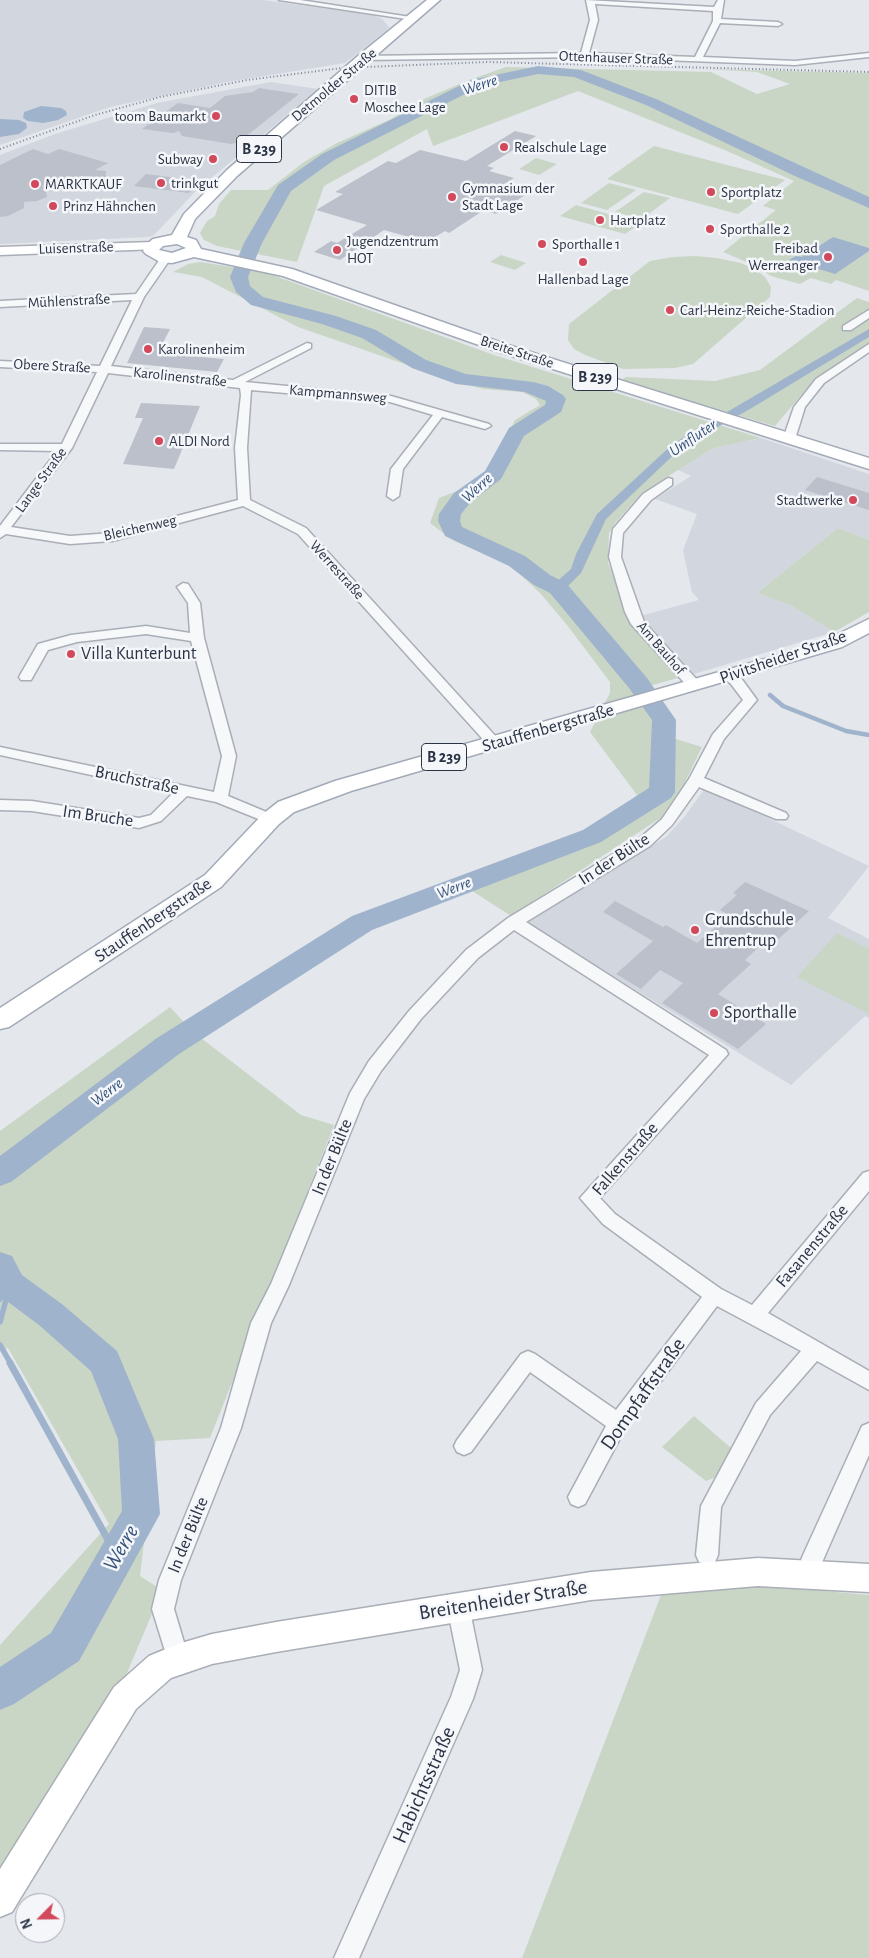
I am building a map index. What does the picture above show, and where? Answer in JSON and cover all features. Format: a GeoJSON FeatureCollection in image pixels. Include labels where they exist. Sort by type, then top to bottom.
{"type":"FeatureCollection","features":[{"type":"Feature","properties":{"kind":"main road","name":"Detmolder Straße"},"geometry":{"type":"LineString","coordinates":[[178,239],[189,217],[232,173],[363,58],[434,0]]}},
{"type":"Feature","properties":{"kind":"main road"},"geometry":{"type":"LineString","coordinates":[[178,239],[192,243],[195,248],[184,256],[166,258],[153,254],[152,246],[162,241],[178,239]]}},
{"type":"Feature","properties":{"kind":"main road","name":"Breite Straße"},"geometry":{"type":"LineString","coordinates":[[192,252],[287,272],[502,348],[869,464]]}},
{"type":"Feature","properties":{"kind":"main road","name":"Pivitsheider Straße"},"geometry":{"type":"LineString","coordinates":[[695,686],[835,642],[869,625]]}},
{"type":"Feature","properties":{"kind":"main road","name":"Stauffenbergstraße"},"geometry":{"type":"LineString","coordinates":[[0,1020],[213,881],[271,819],[286,807],[310,796],[695,686]]}},
{"type":"Feature","properties":{"kind":"street"},"geometry":{"type":"LineString","coordinates":[[283,0],[325,3],[413,18]]}},
{"type":"Feature","properties":{"kind":"street"},"geometry":{"type":"LineString","coordinates":[[697,60],[717,21],[717,9],[722,0]]}},
{"type":"Feature","properties":{"kind":"street"},"geometry":{"type":"LineString","coordinates":[[584,55],[594,20],[590,1],[717,9]]}},
{"type":"Feature","properties":{"kind":"street"},"geometry":{"type":"LineString","coordinates":[[717,21],[778,24]]}},
{"type":"Feature","properties":{"kind":"street","name":"Ottenhauser Straße"},"geometry":{"type":"LineString","coordinates":[[363,58],[584,55],[795,63],[869,56]]}},
{"type":"Feature","properties":{"kind":"street","name":"Luisenstraße"},"geometry":{"type":"LineString","coordinates":[[0,251],[152,246]]}},
{"type":"Feature","properties":{"kind":"street"},"geometry":{"type":"LineString","coordinates":[[104,369],[139,298],[166,258]]}},
{"type":"Feature","properties":{"kind":"street","name":"Mühlenstraße"},"geometry":{"type":"LineString","coordinates":[[0,304],[139,298]]}},
{"type":"Feature","properties":{"kind":"street"},"geometry":{"type":"LineString","coordinates":[[847,328],[869,313]]}},
{"type":"Feature","properties":{"kind":"street","name":"Karolinenstraße"},"geometry":{"type":"LineString","coordinates":[[104,369],[240,384],[307,346]]}},
{"type":"Feature","properties":{"kind":"street"},"geometry":{"type":"LineString","coordinates":[[789,439],[800,407],[820,381],[869,347]]}},
{"type":"Feature","properties":{"kind":"street","name":"Obere Straße"},"geometry":{"type":"LineString","coordinates":[[0,364],[104,369]]}},
{"type":"Feature","properties":{"kind":"street","name":"Lange Straße"},"geometry":{"type":"LineString","coordinates":[[2,532],[66,448],[104,369]]}},
{"type":"Feature","properties":{"kind":"street"},"geometry":{"type":"LineString","coordinates":[[240,384],[246,395],[241,448],[244,502]]}},
{"type":"Feature","properties":{"kind":"street","name":"Kampmannsweg"},"geometry":{"type":"LineString","coordinates":[[240,384],[391,399],[485,426]]}},
{"type":"Feature","properties":{"kind":"street"},"geometry":{"type":"LineString","coordinates":[[393,496],[397,469],[439,414]]}},
{"type":"Feature","properties":{"kind":"street"},"geometry":{"type":"LineString","coordinates":[[0,447],[66,448]]}},
{"type":"Feature","properties":{"kind":"street","name":"Am Bauhof"},"geometry":{"type":"LineString","coordinates":[[668,482],[647,497],[617,532],[615,558],[632,612],[638,624],[695,686]]}},
{"type":"Feature","properties":{"kind":"street","name":"Bleichenweg"},"geometry":{"type":"LineString","coordinates":[[2,532],[70,540],[112,537],[244,502]]}},
{"type":"Feature","properties":{"kind":"street","name":"Werrestraße"},"geometry":{"type":"LineString","coordinates":[[244,502],[302,531],[494,743]]}},
{"type":"Feature","properties":{"kind":"street"},"geometry":{"type":"LineString","coordinates":[[183,587],[194,604],[197,638],[229,756],[220,798]]}},
{"type":"Feature","properties":{"kind":"street"},"geometry":{"type":"LineString","coordinates":[[26,677],[43,647],[76,638],[146,630],[197,638]]}},
{"type":"Feature","properties":{"kind":"street","name":"In der Bülte"},"geometry":{"type":"LineString","coordinates":[[178,1659],[163,1609],[170,1580],[231,1428],[261,1324],[280,1285],[356,1098],[376,1066],[416,1015],[472,954],[514,922],[644,842],[667,822],[696,780],[718,737],[750,700],[736,681],[728,676]]}},
{"type":"Feature","properties":{"kind":"street","name":"Bruchstraße"},"geometry":{"type":"LineString","coordinates":[[0,751],[220,798],[271,819]]}},
{"type":"Feature","properties":{"kind":"street"},"geometry":{"type":"LineString","coordinates":[[696,780],[781,816]]}},
{"type":"Feature","properties":{"kind":"street","name":"Im Bruche"},"geometry":{"type":"LineString","coordinates":[[0,805],[32,806],[139,823],[156,818],[184,790]]}},
{"type":"Feature","properties":{"kind":"street","name":"Falkenstraße"},"geometry":{"type":"LineString","coordinates":[[514,922],[720,1054],[589,1198],[609,1219],[714,1295],[755,1315],[869,1381]]}},
{"type":"Feature","properties":{"kind":"street","name":"Fasanenstraße"},"geometry":{"type":"LineString","coordinates":[[755,1315],[869,1178]]}},
{"type":"Feature","properties":{"kind":"street","name":"Dompfaffstraße"},"geometry":{"type":"LineString","coordinates":[[578,1497],[618,1423],[714,1295]]}},
{"type":"Feature","properties":{"kind":"street"},"geometry":{"type":"LineString","coordinates":[[706,1555],[711,1506],[764,1409],[815,1349]]}},
{"type":"Feature","properties":{"kind":"street"},"geometry":{"type":"LineString","coordinates":[[464,1446],[528,1360],[618,1423]]}},
{"type":"Feature","properties":{"kind":"street"},"geometry":{"type":"LineString","coordinates":[[812,1560],[869,1432]]}},
{"type":"Feature","properties":{"kind":"street","name":"Breitenheider Straße"},"geometry":{"type":"LineString","coordinates":[[0,1900],[126,1698],[160,1667],[178,1659],[212,1649],[276,1637],[458,1606],[591,1586],[758,1572],[869,1578]]}},
{"type":"Feature","properties":{"kind":"street","name":"Habichtsstraße"},"geometry":{"type":"LineString","coordinates":[[346,1958],[462,1699],[471,1670],[458,1606]]}},
{"type":"Feature","properties":{"kind":"shaded area"},"geometry":{"type":"Polygon","coordinates":[[[0,0],[263,0],[373,15],[382,19],[389,27],[345,63],[227,82],[110,107],[0,145],[0,0]]]}},
{"type":"Feature","properties":{"kind":"shaded area"},"geometry":{"type":"Polygon","coordinates":[[[271,82],[318,89],[198,189],[154,235],[149,237],[0,244],[0,155],[55,134],[157,103],[271,82]]]}},
{"type":"Feature","properties":{"kind":"shaded area"},"geometry":{"type":"Polygon","coordinates":[[[761,438],[869,474],[869,540],[838,528],[757,593],[792,606],[834,632],[694,674],[640,616],[699,600],[692,592],[683,550],[697,514],[655,499],[691,476],[678,470],[714,448],[761,438]]]}},
{"type":"Feature","properties":{"kind":"shaded area","name":"Grundschule Ehrentrup"},"geometry":{"type":"Polygon","coordinates":[[[705,788],[869,866],[828,918],[869,939],[869,1018],[865,1016],[791,1085],[525,922],[666,837],[685,816],[705,788]]]}},
{"type":"Feature","properties":{"kind":"green space"},"geometry":{"type":"Polygon","coordinates":[[[506,67],[711,72],[757,94],[790,84],[757,72],[703,69],[869,73],[869,291],[836,280],[831,284],[811,278],[800,284],[771,276],[756,266],[723,252],[776,210],[763,206],[794,181],[727,151],[578,91],[433,146],[427,129],[324,186],[297,262],[217,246],[204,240],[200,233],[207,221],[215,216],[219,204],[231,190],[268,190],[304,162],[337,143],[391,119],[424,99],[506,67]]]}},
{"type":"Feature","properties":{"kind":"green space","name":"Sportplatz"},"geometry":{"type":"Polygon","coordinates":[[[654,146],[785,180],[738,214],[607,179],[654,146]]]}},
{"type":"Feature","properties":{"kind":"green space"},"geometry":{"type":"Polygon","coordinates":[[[536,158],[557,164],[539,175],[519,169],[536,158]]]}},
{"type":"Feature","properties":{"kind":"green space","name":"Hartplatz"},"geometry":{"type":"Polygon","coordinates":[[[609,183],[636,190],[607,210],[581,203],[609,183]]]}},
{"type":"Feature","properties":{"kind":"green space","name":"Hartplatz"},"geometry":{"type":"Polygon","coordinates":[[[644,192],[670,198],[642,219],[615,212],[644,192]]]}},
{"type":"Feature","properties":{"kind":"green space","name":"Hartplatz"},"geometry":{"type":"Polygon","coordinates":[[[576,205],[641,223],[625,234],[560,216],[576,205]]]}},
{"type":"Feature","properties":{"kind":"green space"},"geometry":{"type":"Polygon","coordinates":[[[501,255],[526,263],[515,270],[490,262],[501,255]]]}},
{"type":"Feature","properties":{"kind":"green space","name":"Carl-Heinz-Reiche-Stadion"},"geometry":{"type":"Polygon","coordinates":[[[695,256],[741,263],[756,270],[765,277],[771,287],[770,297],[693,364],[675,368],[623,369],[574,349],[568,340],[569,324],[650,261],[695,256]]]}},
{"type":"Feature","properties":{"kind":"green space"},"geometry":{"type":"Polygon","coordinates":[[[200,262],[264,272],[494,355],[761,438],[714,448],[678,470],[641,494],[615,523],[609,533],[608,563],[633,626],[678,678],[638,689],[663,720],[663,735],[702,747],[671,811],[511,916],[463,885],[591,835],[637,795],[590,732],[610,693],[610,682],[567,625],[540,593],[509,564],[454,541],[430,523],[439,498],[462,489],[489,473],[515,420],[540,405],[536,399],[522,392],[483,389],[445,378],[298,327],[202,277],[173,272],[188,264],[200,262]]]}},
{"type":"Feature","properties":{"kind":"green space"},"geometry":{"type":"Polygon","coordinates":[[[857,298],[869,302],[869,343],[814,380],[775,426],[620,381],[626,377],[715,381],[760,370],[857,298]]]}},
{"type":"Feature","properties":{"kind":"green space"},"geometry":{"type":"Polygon","coordinates":[[[838,528],[869,540],[869,612],[834,632],[792,606],[757,593],[838,528]]]}},
{"type":"Feature","properties":{"kind":"green space"},"geometry":{"type":"Polygon","coordinates":[[[837,933],[869,949],[869,1014],[797,977],[837,933]]]}},
{"type":"Feature","properties":{"kind":"green space"},"geometry":{"type":"Polygon","coordinates":[[[170,1007],[192,1031],[301,1115],[334,1125],[210,1438],[156,1441],[140,1576],[162,1590],[116,1699],[0,1890],[0,1645],[109,1524],[8,1348],[0,1351],[0,1131],[170,1007]]]}},
{"type":"Feature","properties":{"kind":"green space"},"geometry":{"type":"Polygon","coordinates":[[[694,1416],[731,1448],[716,1477],[706,1481],[662,1447],[694,1416]]]}},
{"type":"Feature","properties":{"kind":"green space"},"geometry":{"type":"Polygon","coordinates":[[[747,1584],[869,1595],[869,1958],[522,1958],[661,1595],[747,1584]]]}},
{"type":"Feature","properties":{"kind":"water"},"geometry":{"type":"Polygon","coordinates":[[[41,106],[61,108],[66,111],[67,115],[58,120],[43,123],[28,121],[23,118],[24,112],[41,106]]]}},
{"type":"Feature","properties":{"kind":"water"},"geometry":{"type":"Polygon","coordinates":[[[0,119],[19,120],[26,123],[27,128],[19,134],[0,137],[0,119]]]}},
{"type":"Feature","properties":{"kind":"water"},"geometry":{"type":"Polygon","coordinates":[[[833,237],[869,248],[869,251],[835,274],[789,260],[796,256],[802,257],[833,237]]]}},
{"type":"Feature","properties":{"kind":"building","name":"toom Baumarkt"},"geometry":{"type":"Polygon","coordinates":[[[259,88],[299,94],[239,142],[231,144],[182,136],[179,131],[173,133],[142,129],[178,103],[210,108],[225,96],[253,92],[259,88]]]}},
{"type":"Feature","properties":{"kind":"building","name":"Gymnasium der Stadt Lage"},"geometry":{"type":"Polygon","coordinates":[[[515,131],[536,136],[487,166],[494,168],[489,171],[514,178],[499,187],[525,195],[496,214],[484,210],[449,233],[445,231],[427,242],[384,230],[340,260],[314,252],[331,241],[337,243],[367,225],[316,210],[343,194],[335,192],[388,161],[396,163],[420,150],[466,161],[515,131]]]}},
{"type":"Feature","properties":{"kind":"building","name":"MARKTKAUF"},"geometry":{"type":"Polygon","coordinates":[[[33,149],[48,154],[59,149],[108,163],[95,170],[106,171],[106,177],[69,180],[70,185],[60,190],[46,191],[47,197],[37,201],[24,202],[24,208],[8,216],[0,217],[0,165],[33,149]]]}},
{"type":"Feature","properties":{"kind":"building","name":"trinkgut"},"geometry":{"type":"Polygon","coordinates":[[[146,174],[201,181],[189,193],[134,186],[146,174]]]}},
{"type":"Feature","properties":{"kind":"building","name":"Karolinenheim"},"geometry":{"type":"Polygon","coordinates":[[[144,327],[170,329],[158,353],[224,359],[217,372],[127,363],[144,327]]]}},
{"type":"Feature","properties":{"kind":"building","name":"ALDI Nord"},"geometry":{"type":"Polygon","coordinates":[[[141,403],[200,406],[174,469],[123,464],[143,418],[135,418],[141,403]]]}},
{"type":"Feature","properties":{"kind":"building","name":"Stadtwerke"},"geometry":{"type":"Polygon","coordinates":[[[817,477],[869,493],[869,510],[805,490],[817,477]]]}},
{"type":"Feature","properties":{"kind":"building"},"geometry":{"type":"Polygon","coordinates":[[[745,882],[809,911],[774,943],[767,939],[745,960],[751,964],[718,994],[766,1024],[738,1049],[662,1003],[683,983],[660,970],[641,989],[616,974],[653,941],[603,912],[615,901],[663,927],[666,925],[697,943],[729,915],[720,910],[737,895],[733,893],[745,882]]]}},
{"type":"Feature","properties":{"kind":"waterway","name":"Werre"},"geometry":{"type":"LineString","coordinates":[[0,1173],[168,1046],[362,923],[592,836],[662,792],[664,720],[638,683],[558,588],[542,580],[517,561],[453,531],[449,521],[450,514],[462,498],[494,475],[516,432],[554,408],[556,399],[541,390],[526,386],[463,380],[419,364],[369,334],[329,320],[257,301],[242,288],[239,277],[253,243],[284,188],[328,157],[476,83],[538,70],[576,73],[651,102],[869,203]]}},
{"type":"Feature","properties":{"kind":"waterway","name":"Umfluter"},"geometry":{"type":"LineString","coordinates":[[558,588],[577,570],[582,554],[601,517],[678,445],[746,407],[869,332]]}},
{"type":"Feature","properties":{"kind":"waterway"},"geometry":{"type":"LineString","coordinates":[[770,695],[783,706],[846,731],[869,735]]}},
{"type":"Feature","properties":{"kind":"waterway","name":"Werre"},"geometry":{"type":"LineString","coordinates":[[0,1266],[10,1285],[51,1315],[105,1362],[136,1439],[141,1514],[65,1647],[0,1690]]}},
{"type":"Feature","properties":{"kind":"waterway"},"geometry":{"type":"LineString","coordinates":[[0,1322],[10,1285]]}},
{"type":"Feature","properties":{"kind":"waterway"},"geometry":{"type":"LineString","coordinates":[[0,1299],[9,1288]]}},
{"type":"Feature","properties":{"kind":"waterway"},"geometry":{"type":"LineString","coordinates":[[0,1345],[11,1364]]}},
{"type":"Feature","properties":{"kind":"waterway"},"geometry":{"type":"LineString","coordinates":[[10,1363],[117,1556]]}},
{"type":"Feature","properties":{"kind":"railway"},"geometry":{"type":"LineString","coordinates":[[0,149],[95,115],[160,97],[247,80],[342,68],[487,62],[869,72]]}},
{"type":"Feature","properties":{"kind":"place","name":"DITIB Moschee Lage"},"geometry":{"type":"Point","coordinates":[354,99]}},
{"type":"Feature","properties":{"kind":"place","name":"toom Baumarkt"},"geometry":{"type":"Point","coordinates":[216,116]}},
{"type":"Feature","properties":{"kind":"place","name":"Realschule Lage"},"geometry":{"type":"Point","coordinates":[504,147]}},
{"type":"Feature","properties":{"kind":"place","name":"Subway"},"geometry":{"type":"Point","coordinates":[213,159]}},
{"type":"Feature","properties":{"kind":"place","name":"trinkgut"},"geometry":{"type":"Point","coordinates":[161,183]}},
{"type":"Feature","properties":{"kind":"place","name":"MARKTKAUF"},"geometry":{"type":"Point","coordinates":[35,184]}},
{"type":"Feature","properties":{"kind":"place","name":"Sportplatz"},"geometry":{"type":"Point","coordinates":[711,192]}},
{"type":"Feature","properties":{"kind":"place","name":"Gymnasium der Stadt Lage"},"geometry":{"type":"Point","coordinates":[452,197]}},
{"type":"Feature","properties":{"kind":"place","name":"Prinz Hähnchen"},"geometry":{"type":"Point","coordinates":[53,206]}},
{"type":"Feature","properties":{"kind":"place","name":"Hartplatz"},"geometry":{"type":"Point","coordinates":[600,220]}},
{"type":"Feature","properties":{"kind":"place","name":"Sporthalle 2"},"geometry":{"type":"Point","coordinates":[710,229]}},
{"type":"Feature","properties":{"kind":"place","name":"Sporthalle 1"},"geometry":{"type":"Point","coordinates":[542,244]}},
{"type":"Feature","properties":{"kind":"place","name":"Jugendzentrum HOT"},"geometry":{"type":"Point","coordinates":[337,250]}},
{"type":"Feature","properties":{"kind":"place","name":"Freibad Werreanger"},"geometry":{"type":"Point","coordinates":[828,257]}},
{"type":"Feature","properties":{"kind":"place","name":"Hallenbad Lage"},"geometry":{"type":"Point","coordinates":[583,262]}},
{"type":"Feature","properties":{"kind":"place","name":"Carl-Heinz-Reiche-Stadion"},"geometry":{"type":"Point","coordinates":[670,310]}},
{"type":"Feature","properties":{"kind":"place","name":"Karolinenheim"},"geometry":{"type":"Point","coordinates":[148,349]}},
{"type":"Feature","properties":{"kind":"place","name":"ALDI Nord"},"geometry":{"type":"Point","coordinates":[159,441]}},
{"type":"Feature","properties":{"kind":"place","name":"Stadtwerke"},"geometry":{"type":"Point","coordinates":[853,500]}},
{"type":"Feature","properties":{"kind":"place","name":"Villa Kunterbunt"},"geometry":{"type":"Point","coordinates":[71,654]}},
{"type":"Feature","properties":{"kind":"place","name":"Grundschule Ehrentrup"},"geometry":{"type":"Point","coordinates":[695,930]}},
{"type":"Feature","properties":{"kind":"place","name":"Sporthalle"},"geometry":{"type":"Point","coordinates":[714,1013]}}]}
